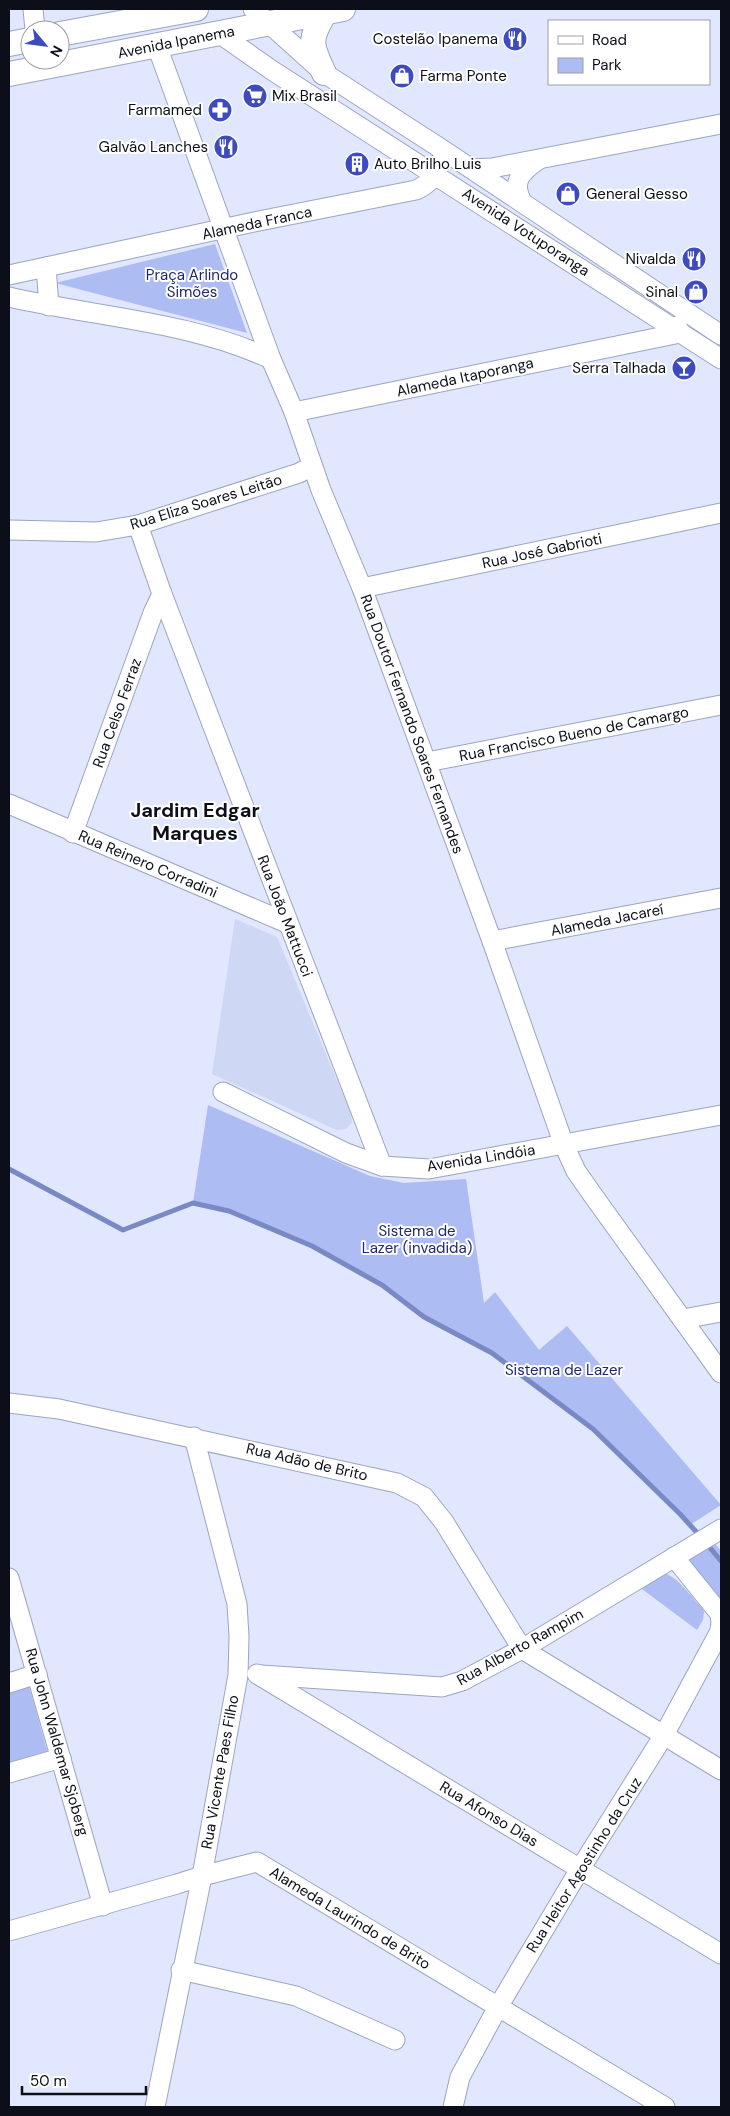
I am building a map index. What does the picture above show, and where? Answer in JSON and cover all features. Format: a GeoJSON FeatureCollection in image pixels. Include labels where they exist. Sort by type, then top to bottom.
{"type":"FeatureCollection","features":[{"type":"Feature","properties":{"kind":"main road","name":"Avenida Ipanema"},"geometry":{"type":"LineString","coordinates":[[70,32],[193,9]]}},
{"type":"Feature","properties":{"kind":"main road","name":"Avenida Ipanema"},"geometry":{"type":"LineString","coordinates":[[9,74],[220,34],[261,16],[334,11]]}},
{"type":"Feature","properties":{"kind":"main road"},"geometry":{"type":"LineString","coordinates":[[324,73],[314,52],[313,32],[334,11]]}},
{"type":"Feature","properties":{"kind":"street","name":"Avenida Votuporanga"},"geometry":{"type":"LineString","coordinates":[[261,16],[324,73],[712,324]]}},
{"type":"Feature","properties":{"kind":"street","name":"Avenida Votuporanga"},"geometry":{"type":"LineString","coordinates":[[220,34],[273,71],[436,174],[721,359]]}},
{"type":"Feature","properties":{"kind":"street","name":"Rua Doutor Fernando Soares Fernandes"},"geometry":{"type":"LineString","coordinates":[[157,46],[271,359],[294,412],[312,466],[362,588],[427,762],[564,1145],[576,1171],[721,1373]]}},
{"type":"Feature","properties":{"kind":"street"},"geometry":{"type":"LineString","coordinates":[[473,170],[721,124]]}},
{"type":"Feature","properties":{"kind":"street"},"geometry":{"type":"LineString","coordinates":[[436,174],[441,158],[440,148]]}},
{"type":"Feature","properties":{"kind":"street"},"geometry":{"type":"LineString","coordinates":[[522,202],[516,192],[516,185],[521,174],[539,159]]}},
{"type":"Feature","properties":{"kind":"street","name":"Alameda Franca"},"geometry":{"type":"LineString","coordinates":[[9,275],[416,190],[426,186],[436,174]]}},
{"type":"Feature","properties":{"kind":"street"},"geometry":{"type":"LineString","coordinates":[[46,267],[49,306]]}},
{"type":"Feature","properties":{"kind":"street"},"geometry":{"type":"LineString","coordinates":[[9,297],[49,306],[185,329],[271,359]]}},
{"type":"Feature","properties":{"kind":"street"},"geometry":{"type":"LineString","coordinates":[[636,341],[646,331],[648,324],[646,310]]}},
{"type":"Feature","properties":{"kind":"street"},"geometry":{"type":"LineString","coordinates":[[684,313],[712,324],[706,338],[688,337],[676,326],[679,317],[684,313]]}},
{"type":"Feature","properties":{"kind":"street","name":"Alameda Itaporanga"},"geometry":{"type":"LineString","coordinates":[[294,412],[636,341],[688,337]]}},
{"type":"Feature","properties":{"kind":"street","name":"Rua Eliza Soares Leitão"},"geometry":{"type":"LineString","coordinates":[[9,532],[96,532],[138,525],[299,473],[312,466]]}},
{"type":"Feature","properties":{"kind":"street","name":"Rua José Gabrioti"},"geometry":{"type":"LineString","coordinates":[[362,588],[721,514]]}},
{"type":"Feature","properties":{"kind":"street","name":"Rua João Mattucci"},"geometry":{"type":"LineString","coordinates":[[138,525],[162,594],[287,923],[382,1166]]}},
{"type":"Feature","properties":{"kind":"street","name":"Rua Celso Ferraz"},"geometry":{"type":"LineString","coordinates":[[74,833],[153,613],[162,594]]}},
{"type":"Feature","properties":{"kind":"street","name":"Rua Francisco Bueno de Camargo"},"geometry":{"type":"LineString","coordinates":[[427,762],[721,705]]}},
{"type":"Feature","properties":{"kind":"street","name":"Rua Reinero Corradini"},"geometry":{"type":"LineString","coordinates":[[9,804],[287,923]]}},
{"type":"Feature","properties":{"kind":"street","name":"Alameda Jacareí"},"geometry":{"type":"LineString","coordinates":[[492,941],[721,898]]}},
{"type":"Feature","properties":{"kind":"street","name":"Avenida Lindóia"},"geometry":{"type":"LineString","coordinates":[[223,1092],[346,1153],[382,1166],[429,1169],[721,1114]]}},
{"type":"Feature","properties":{"kind":"street"},"geometry":{"type":"LineString","coordinates":[[683,1319],[721,1312]]}},
{"type":"Feature","properties":{"kind":"street","name":"Rua Adão de Brito"},"geometry":{"type":"LineString","coordinates":[[9,1403],[59,1409],[194,1437],[397,1483],[424,1498],[444,1522],[522,1649]]}},
{"type":"Feature","properties":{"kind":"street","name":"Rua Vicente Paes Filho"},"geometry":{"type":"LineString","coordinates":[[155,2107],[181,1970],[202,1876],[238,1675],[239,1636],[236,1604],[194,1437]]}},
{"type":"Feature","properties":{"kind":"street","name":"Rua Alberto Rampim"},"geometry":{"type":"LineString","coordinates":[[238,1675],[257,1674],[442,1688],[462,1680],[522,1649],[721,1529]]}},
{"type":"Feature","properties":{"kind":"street","name":"Rua Heitor Agostinho da Cruz"},"geometry":{"type":"LineString","coordinates":[[453,2107],[460,2077],[498,2007],[580,1869],[664,1735],[719,1633],[721,1624],[720,1614],[680,1554]]}},
{"type":"Feature","properties":{"kind":"street","name":"Rua John Waldemar Sjoberg"},"geometry":{"type":"LineString","coordinates":[[9,1578],[103,1906]]}},
{"type":"Feature","properties":{"kind":"street"},"geometry":{"type":"LineString","coordinates":[[522,1649],[721,1770]]}},
{"type":"Feature","properties":{"kind":"street"},"geometry":{"type":"LineString","coordinates":[[9,1683],[37,1674]]}},
{"type":"Feature","properties":{"kind":"street","name":"Rua Afonso Dias"},"geometry":{"type":"LineString","coordinates":[[257,1674],[721,1954]]}},
{"type":"Feature","properties":{"kind":"street"},"geometry":{"type":"LineString","coordinates":[[9,1773],[61,1758]]}},
{"type":"Feature","properties":{"kind":"street","name":"Alameda Laurindo de Brito"},"geometry":{"type":"LineString","coordinates":[[9,1931],[257,1862],[665,2107]]}},
{"type":"Feature","properties":{"kind":"street"},"geometry":{"type":"LineString","coordinates":[[181,1970],[296,1996],[395,2040]]}},
{"type":"Feature","properties":{"kind":"shaded area"},"geometry":{"type":"Polygon","coordinates":[[[235,919],[277,937],[351,1114],[352,1122],[346,1129],[337,1130],[212,1074],[235,919]]]}},
{"type":"Feature","properties":{"kind":"green space","name":"Praça Arlindo Simões"},"geometry":{"type":"Polygon","coordinates":[[[215,244],[247,333],[55,283],[215,244]]]}},
{"type":"Feature","properties":{"kind":"green space","name":"Sistema de Lazer (invadida)"},"geometry":{"type":"Polygon","coordinates":[[[208,1105],[370,1176],[404,1183],[466,1179],[484,1303],[495,1292],[539,1350],[567,1326],[721,1505],[690,1525],[593,1429],[492,1353],[424,1317],[379,1283],[312,1246],[229,1211],[193,1203],[208,1105]]]}},
{"type":"Feature","properties":{"kind":"green space"},"geometry":{"type":"Polygon","coordinates":[[[713,1541],[721,1551],[721,1609],[687,1562],[688,1557],[713,1541]]]}},
{"type":"Feature","properties":{"kind":"green space"},"geometry":{"type":"Polygon","coordinates":[[[663,1573],[679,1582],[702,1608],[704,1612],[703,1620],[697,1630],[642,1589],[663,1573]]]}},
{"type":"Feature","properties":{"kind":"green space"},"geometry":{"type":"Polygon","coordinates":[[[29,1686],[48,1754],[9,1766],[9,1692],[29,1686]]]}},
{"type":"Feature","properties":{"kind":"waterway"},"geometry":{"type":"LineString","coordinates":[[9,1169],[123,1230],[193,1203],[229,1211],[312,1246],[382,1285],[424,1317],[492,1353],[593,1429],[700,1536]]}},
{"type":"Feature","properties":{"kind":"waterway"},"geometry":{"type":"LineString","coordinates":[[706,1543],[721,1561]]}},
{"type":"Feature","properties":{"kind":"place","name":"Costelão Ipanema"},"geometry":{"type":"Point","coordinates":[515,39]}},
{"type":"Feature","properties":{"kind":"place","name":"Farma Ponte"},"geometry":{"type":"Point","coordinates":[402,76]}},
{"type":"Feature","properties":{"kind":"place","name":"Mix Brasil"},"geometry":{"type":"Point","coordinates":[255,96]}},
{"type":"Feature","properties":{"kind":"place","name":"Farmamed"},"geometry":{"type":"Point","coordinates":[220,110]}},
{"type":"Feature","properties":{"kind":"place","name":"Galvão Lanches"},"geometry":{"type":"Point","coordinates":[226,147]}},
{"type":"Feature","properties":{"kind":"place","name":"Auto Brilho Luis"},"geometry":{"type":"Point","coordinates":[357,164]}},
{"type":"Feature","properties":{"kind":"place","name":"General Gesso"},"geometry":{"type":"Point","coordinates":[568,194]}},
{"type":"Feature","properties":{"kind":"place","name":"Nivalda"},"geometry":{"type":"Point","coordinates":[694,259]}},
{"type":"Feature","properties":{"kind":"place","name":"Sinal"},"geometry":{"type":"Point","coordinates":[696,292]}},
{"type":"Feature","properties":{"kind":"place","name":"Serra Talhada"},"geometry":{"type":"Point","coordinates":[684,368]}},
{"type":"Feature","properties":{"kind":"district","name":"Jardim Edgar Marques"},"geometry":{"type":"Point","coordinates":[195,822]}},
{"type":"Feature","properties":{"kind":"park label","name":"Sistema de Lazer"},"geometry":{"type":"Point","coordinates":[564,1370]}}]}
